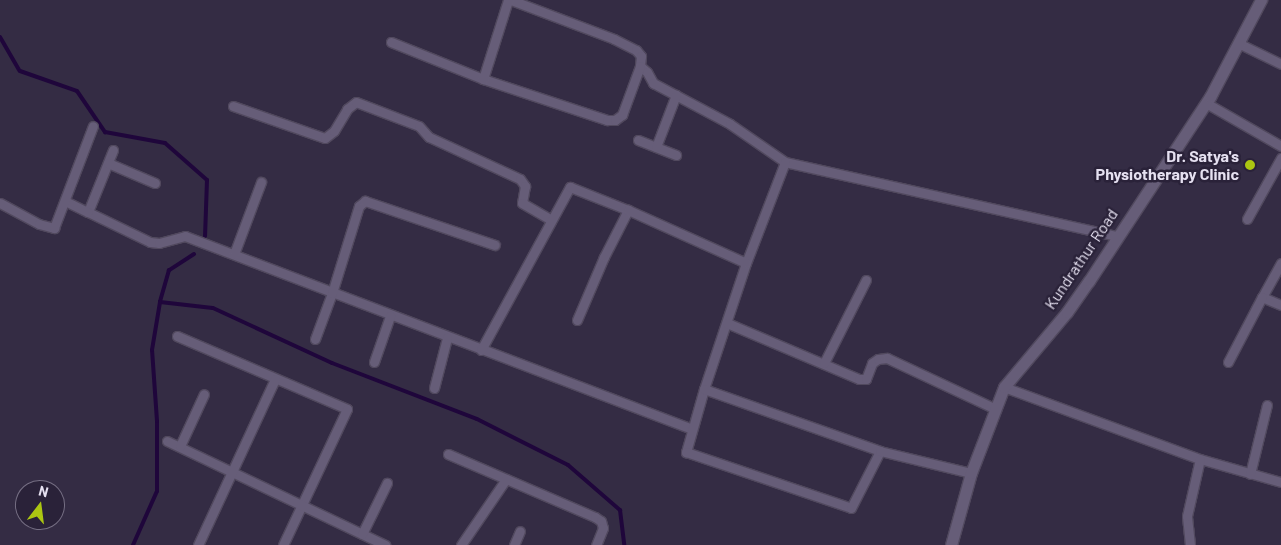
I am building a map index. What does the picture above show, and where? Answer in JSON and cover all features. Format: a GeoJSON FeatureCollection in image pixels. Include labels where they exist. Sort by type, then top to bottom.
{"type":"FeatureCollection","features":[{"type":"Feature","properties":{"kind":"street"},"geometry":{"type":"LineString","coordinates":[[483,79],[508,0]]}},
{"type":"Feature","properties":{"kind":"street"},"geometry":{"type":"LineString","coordinates":[[391,42],[483,79],[608,120],[615,120],[622,115],[640,66],[641,56],[630,46],[512,0]]}},
{"type":"Feature","properties":{"kind":"street","name":"Kundrathur Road"},"geometry":{"type":"LineString","coordinates":[[951,545],[971,473],[1004,387],[1067,312],[1206,103],[1261,0]]}},
{"type":"Feature","properties":{"kind":"street"},"geometry":{"type":"LineString","coordinates":[[1238,43],[1281,64]]}},
{"type":"Feature","properties":{"kind":"street"},"geometry":{"type":"LineString","coordinates":[[640,66],[647,72],[653,83],[730,124],[785,162],[1117,236]]}},
{"type":"Feature","properties":{"kind":"street"},"geometry":{"type":"LineString","coordinates":[[656,147],[676,95]]}},
{"type":"Feature","properties":{"kind":"street"},"geometry":{"type":"LineString","coordinates":[[233,106],[325,138],[334,131],[347,109],[356,102],[419,126],[429,137],[520,178],[525,186],[522,203],[551,220]]}},
{"type":"Feature","properties":{"kind":"street"},"geometry":{"type":"LineString","coordinates":[[1206,103],[1281,146]]}},
{"type":"Feature","properties":{"kind":"street"},"geometry":{"type":"LineString","coordinates":[[0,203],[39,224],[54,228],[93,126]]}},
{"type":"Feature","properties":{"kind":"street"},"geometry":{"type":"LineString","coordinates":[[638,140],[676,155]]}},
{"type":"Feature","properties":{"kind":"street"},"geometry":{"type":"LineString","coordinates":[[88,212],[113,150]]}},
{"type":"Feature","properties":{"kind":"street"},"geometry":{"type":"LineString","coordinates":[[1247,219],[1281,158]]}},
{"type":"Feature","properties":{"kind":"street"},"geometry":{"type":"LineString","coordinates":[[108,162],[155,183]]}},
{"type":"Feature","properties":{"kind":"street"},"geometry":{"type":"LineString","coordinates":[[785,162],[746,263],[704,389],[686,452],[851,508],[880,451]]}},
{"type":"Feature","properties":{"kind":"street"},"geometry":{"type":"LineString","coordinates":[[234,254],[261,182]]}},
{"type":"Feature","properties":{"kind":"street"},"geometry":{"type":"LineString","coordinates":[[480,350],[570,187],[628,210],[746,263]]}},
{"type":"Feature","properties":{"kind":"street"},"geometry":{"type":"LineString","coordinates":[[65,201],[150,242],[159,243],[185,236],[390,316],[692,429]]}},
{"type":"Feature","properties":{"kind":"street"},"geometry":{"type":"LineString","coordinates":[[314,339],[332,293],[359,206],[365,201],[495,245]]}},
{"type":"Feature","properties":{"kind":"street"},"geometry":{"type":"LineString","coordinates":[[577,320],[604,257],[628,210]]}},
{"type":"Feature","properties":{"kind":"street"},"geometry":{"type":"LineString","coordinates":[[1228,362],[1281,263]]}},
{"type":"Feature","properties":{"kind":"street"},"geometry":{"type":"LineString","coordinates":[[824,363],[866,280]]}},
{"type":"Feature","properties":{"kind":"street"},"geometry":{"type":"LineString","coordinates":[[1262,297],[1281,305]]}},
{"type":"Feature","properties":{"kind":"street"},"geometry":{"type":"LineString","coordinates":[[374,362],[390,316]]}},
{"type":"Feature","properties":{"kind":"street"},"geometry":{"type":"LineString","coordinates":[[726,323],[859,379],[866,379],[872,363],[878,359],[887,358],[996,409]]}},
{"type":"Feature","properties":{"kind":"street"},"geometry":{"type":"LineString","coordinates":[[177,336],[347,409],[283,545]]}},
{"type":"Feature","properties":{"kind":"street"},"geometry":{"type":"LineString","coordinates":[[434,388],[448,338]]}},
{"type":"Feature","properties":{"kind":"street"},"geometry":{"type":"LineString","coordinates":[[198,545],[275,379]]}},
{"type":"Feature","properties":{"kind":"street"},"geometry":{"type":"LineString","coordinates":[[1004,387],[1200,459],[1281,482]]}},
{"type":"Feature","properties":{"kind":"street"},"geometry":{"type":"LineString","coordinates":[[704,389],[880,451],[971,473]]}},
{"type":"Feature","properties":{"kind":"street"},"geometry":{"type":"LineString","coordinates":[[180,446],[204,394]]}},
{"type":"Feature","properties":{"kind":"street"},"geometry":{"type":"LineString","coordinates":[[1250,474],[1267,405]]}},
{"type":"Feature","properties":{"kind":"street"},"geometry":{"type":"LineString","coordinates":[[166,441],[385,545]]}},
{"type":"Feature","properties":{"kind":"street"},"geometry":{"type":"LineString","coordinates":[[448,454],[601,521],[603,528],[596,545]]}},
{"type":"Feature","properties":{"kind":"street"},"geometry":{"type":"LineString","coordinates":[[1190,545],[1187,516],[1200,459]]}},
{"type":"Feature","properties":{"kind":"street"},"geometry":{"type":"LineString","coordinates":[[461,545],[506,479]]}},
{"type":"Feature","properties":{"kind":"street"},"geometry":{"type":"LineString","coordinates":[[362,534],[387,483]]}},
{"type":"Feature","properties":{"kind":"street"},"geometry":{"type":"LineString","coordinates":[[514,545],[520,531]]}},
{"type":"Feature","properties":{"kind":"waterway"},"geometry":{"type":"LineString","coordinates":[[0,37],[20,71],[77,91],[105,132],[165,143],[207,180],[205,236]]}},
{"type":"Feature","properties":{"kind":"waterway"},"geometry":{"type":"LineString","coordinates":[[194,254],[169,270],[160,302],[213,308],[332,363],[477,419],[568,465],[620,510],[624,545]]}},
{"type":"Feature","properties":{"kind":"waterway"},"geometry":{"type":"LineString","coordinates":[[133,545],[157,491],[157,421],[152,350],[160,302]]}},
{"type":"Feature","properties":{"kind":"place","name":"Dr. Satya's Physiotherapy Clinic"},"geometry":{"type":"Point","coordinates":[1250,165]}}]}
